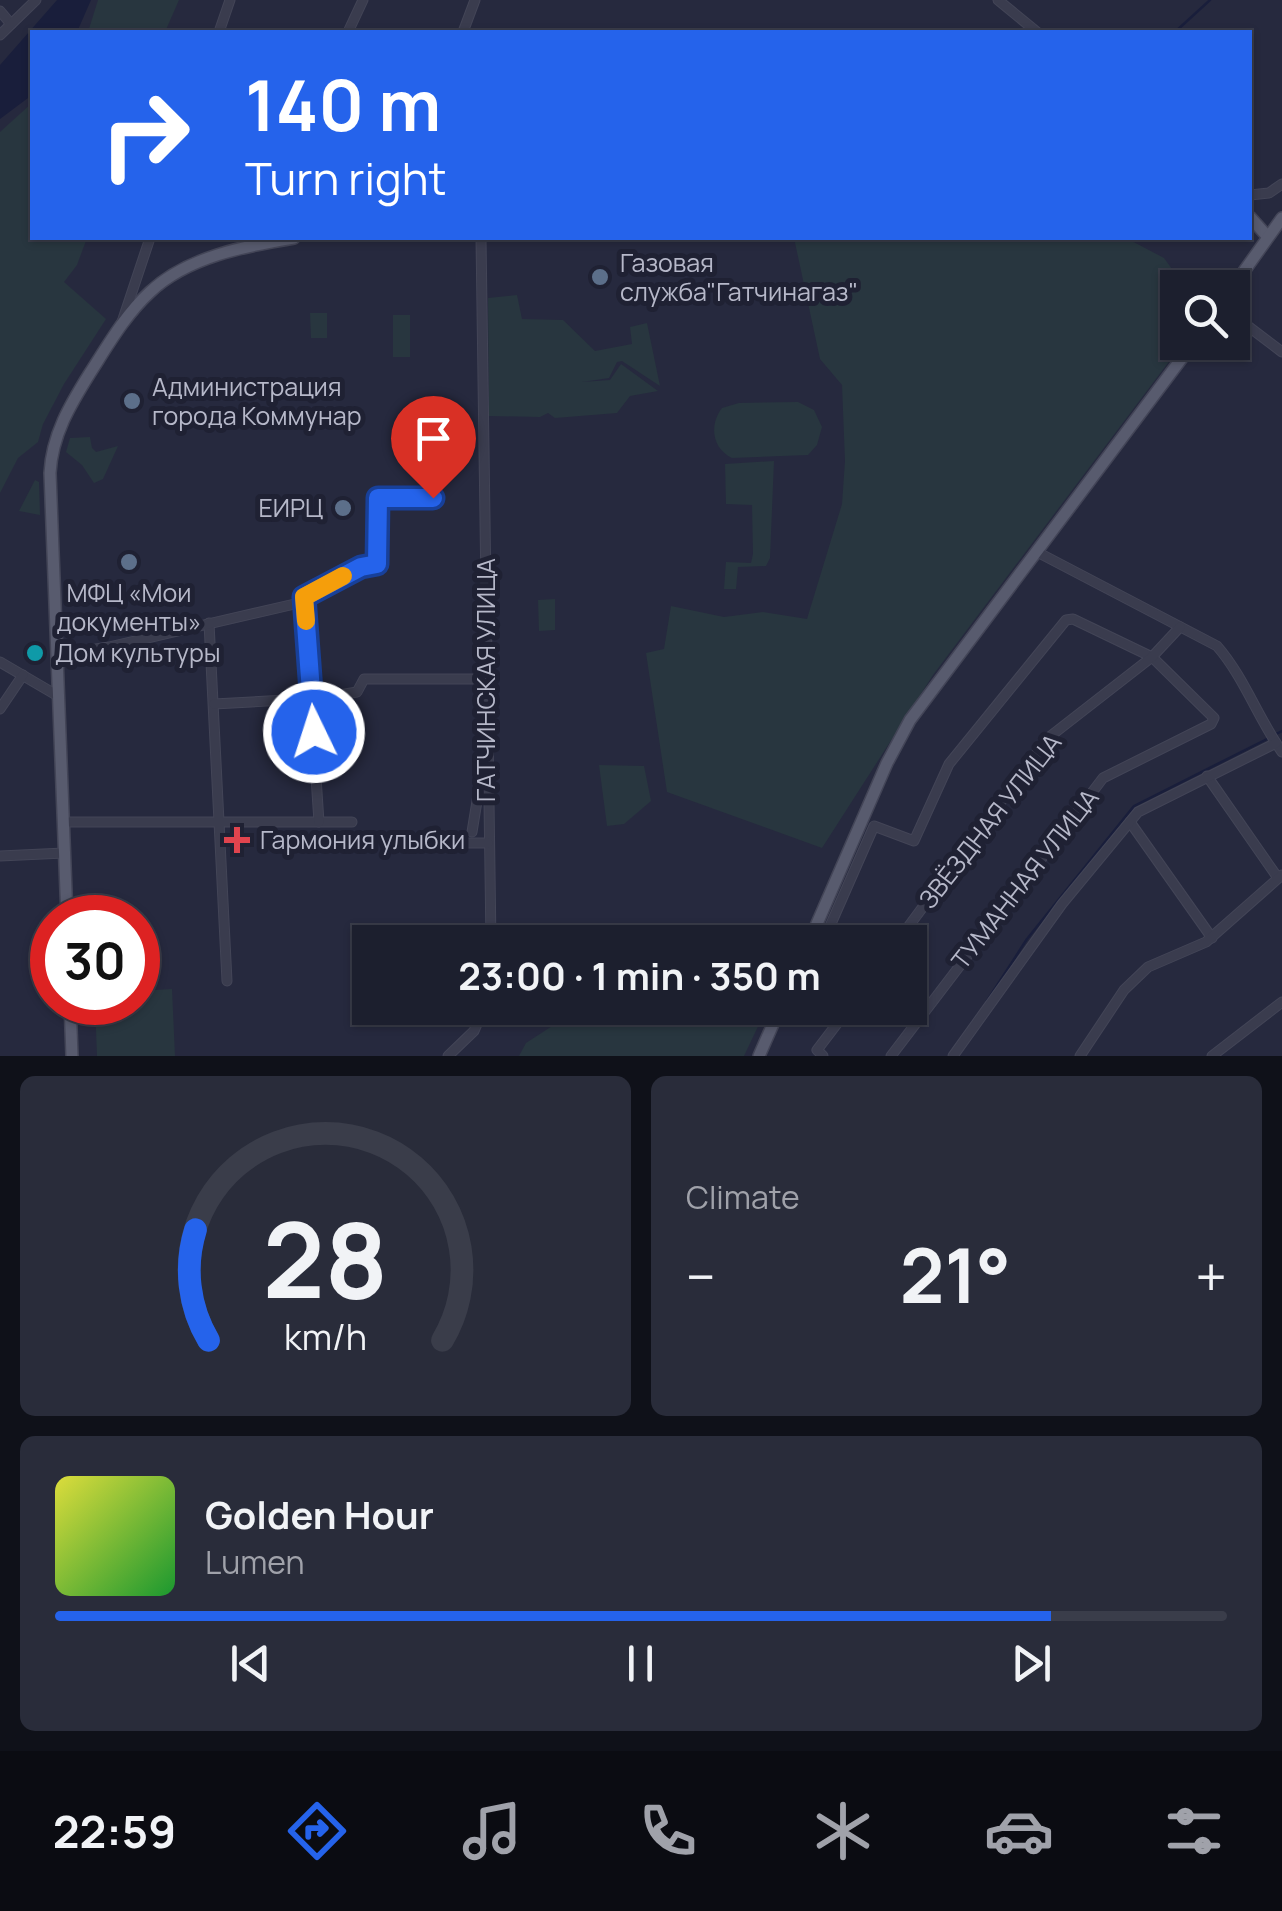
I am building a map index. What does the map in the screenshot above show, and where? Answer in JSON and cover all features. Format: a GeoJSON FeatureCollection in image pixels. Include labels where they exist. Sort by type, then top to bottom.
{"type":"FeatureCollection","features":[{"type":"Feature","properties":{"kind":"main road"},"geometry":{"type":"LineString","coordinates":[[1244,270],[1282,218]]}},
{"type":"Feature","properties":{"kind":"main road"},"geometry":{"type":"LineString","coordinates":[[1252,219],[1267,236]]}},
{"type":"Feature","properties":{"kind":"main road"},"geometry":{"type":"LineString","coordinates":[[66,895],[52,448],[62,423],[120,328],[156,287],[218,255],[261,240]]}},
{"type":"Feature","properties":{"kind":"main road"},"geometry":{"type":"LineString","coordinates":[[816,925],[910,720],[1181,360]]}},
{"type":"Feature","properties":{"kind":"main road"},"geometry":{"type":"LineString","coordinates":[[71,1025],[72,1056]]}},
{"type":"Feature","properties":{"kind":"main road"},"geometry":{"type":"LineString","coordinates":[[759,1056],[773,1025]]}},
{"type":"Feature","properties":{"kind":"street"},"geometry":{"type":"LineString","coordinates":[[0,35],[36,0]]}},
{"type":"Feature","properties":{"kind":"street"},"geometry":{"type":"LineString","coordinates":[[220,30],[230,0]]}},
{"type":"Feature","properties":{"kind":"street"},"geometry":{"type":"LineString","coordinates":[[349,30],[363,0]]}},
{"type":"Feature","properties":{"kind":"street"},"geometry":{"type":"LineString","coordinates":[[464,30],[475,0]]}},
{"type":"Feature","properties":{"kind":"street"},"geometry":{"type":"LineString","coordinates":[[998,0],[1035,30]]}},
{"type":"Feature","properties":{"kind":"street"},"geometry":{"type":"LineString","coordinates":[[0,11],[11,24]]}},
{"type":"Feature","properties":{"kind":"street"},"geometry":{"type":"LineString","coordinates":[[1252,195],[1269,194],[1282,184]]}},
{"type":"Feature","properties":{"kind":"street"},"geometry":{"type":"LineString","coordinates":[[120,328],[149,240]]}},
{"type":"Feature","properties":{"kind":"street","name":"ГАТЧИНСКАЯ УЛИЦА"},"geometry":{"type":"LineString","coordinates":[[481,240],[490,925]]}},
{"type":"Feature","properties":{"kind":"street"},"geometry":{"type":"LineString","coordinates":[[1250,328],[1282,352]]}},
{"type":"Feature","properties":{"kind":"street"},"geometry":{"type":"LineString","coordinates":[[57,655],[109,647],[299,603],[361,567],[377,564],[378,498],[433,498]]}},
{"type":"Feature","properties":{"kind":"street"},"geometry":{"type":"LineString","coordinates":[[953,1056],[1062,904],[1138,812],[1207,776],[1279,747],[1217,646],[1038,552]]}},
{"type":"Feature","properties":{"kind":"street"},"geometry":{"type":"LineString","coordinates":[[304,597],[319,822]]}},
{"type":"Feature","properties":{"kind":"street"},"geometry":{"type":"LineString","coordinates":[[830,925],[874,826],[914,842],[949,764],[1066,620],[1072,619],[1152,657]]}},
{"type":"Feature","properties":{"kind":"street"},"geometry":{"type":"LineString","coordinates":[[209,623],[227,981]]}},
{"type":"Feature","properties":{"kind":"street","name":"ЗВЁЗДНАЯ УЛИЦА"},"geometry":{"type":"LineString","coordinates":[[910,925],[1048,738],[1152,657],[1180,627]]}},
{"type":"Feature","properties":{"kind":"street","name":"ТУМАННАЯ УЛИЦА"},"geometry":{"type":"LineString","coordinates":[[891,1056],[1103,778],[1210,724],[1214,718],[1152,657]]}},
{"type":"Feature","properties":{"kind":"street"},"geometry":{"type":"LineString","coordinates":[[0,662],[58,696]]}},
{"type":"Feature","properties":{"kind":"street"},"geometry":{"type":"LineString","coordinates":[[0,708],[22,675]]}},
{"type":"Feature","properties":{"kind":"street"},"geometry":{"type":"LineString","coordinates":[[214,704],[356,692],[364,679],[486,678]]}},
{"type":"Feature","properties":{"kind":"street"},"geometry":{"type":"LineString","coordinates":[[1080,1056],[1124,990],[1148,967],[1212,938],[1280,876],[1207,776]]}},
{"type":"Feature","properties":{"kind":"street"},"geometry":{"type":"LineString","coordinates":[[472,832],[478,796]]}},
{"type":"Feature","properties":{"kind":"street"},"geometry":{"type":"LineString","coordinates":[[62,822],[352,822]]}},
{"type":"Feature","properties":{"kind":"street"},"geometry":{"type":"LineString","coordinates":[[1130,822],[1212,938]]}},
{"type":"Feature","properties":{"kind":"street"},"geometry":{"type":"LineString","coordinates":[[438,843],[488,843]]}},
{"type":"Feature","properties":{"kind":"street"},"geometry":{"type":"LineString","coordinates":[[0,856],[64,853]]}},
{"type":"Feature","properties":{"kind":"street"},"geometry":{"type":"LineString","coordinates":[[1212,1056],[1282,1002]]}},
{"type":"Feature","properties":{"kind":"street"},"geometry":{"type":"LineString","coordinates":[[448,1056],[477,1025]]}},
{"type":"Feature","properties":{"kind":"street"},"geometry":{"type":"LineString","coordinates":[[824,1056],[817,1050],[836,1025]]}},
{"type":"Feature","properties":{"kind":"shaded area"},"geometry":{"type":"Polygon","coordinates":[[[98,0],[179,0],[166,30],[89,30],[98,0]]]}},
{"type":"Feature","properties":{"kind":"shaded area"},"geometry":{"type":"Polygon","coordinates":[[[30,105],[30,240],[86,240],[77,265],[64,282],[106,319],[64,384],[38,442],[18,458],[0,493],[0,132],[30,105]]]}},
{"type":"Feature","properties":{"kind":"shaded area"},"geometry":{"type":"Polygon","coordinates":[[[794,240],[1130,240],[1164,258],[1173,270],[1160,270],[1160,360],[1170,360],[933,675],[822,848],[667,792],[646,653],[664,649],[671,606],[724,617],[763,612],[807,619],[842,504],[842,385],[820,359],[794,240]]]}},
{"type":"Feature","properties":{"kind":"shaded area"},"geometry":{"type":"Polygon","coordinates":[[[517,295],[522,319],[563,320],[595,351],[632,344],[630,327],[647,323],[660,386],[622,361],[617,362],[609,378],[582,382],[610,380],[621,364],[658,391],[630,396],[617,413],[555,418],[548,413],[540,417],[489,416],[488,298],[517,295]]]}},
{"type":"Feature","properties":{"kind":"shaded area"},"geometry":{"type":"Polygon","coordinates":[[[310,313],[327,313],[327,338],[311,338],[310,313]]]}},
{"type":"Feature","properties":{"kind":"shaded area"},"geometry":{"type":"Polygon","coordinates":[[[393,315],[410,315],[410,357],[393,357],[393,315]]]}},
{"type":"Feature","properties":{"kind":"shaded area"},"geometry":{"type":"Polygon","coordinates":[[[798,402],[814,410],[822,427],[817,445],[808,455],[732,458],[720,448],[714,429],[722,408],[739,403],[798,402]]]}},
{"type":"Feature","properties":{"kind":"shaded area"},"geometry":{"type":"Polygon","coordinates":[[[90,437],[96,452],[118,446],[103,479],[94,483],[82,465],[66,452],[70,438],[90,437]]]}},
{"type":"Feature","properties":{"kind":"shaded area"},"geometry":{"type":"Polygon","coordinates":[[[774,461],[770,558],[766,566],[738,567],[736,589],[724,589],[726,562],[751,563],[753,554],[752,505],[726,504],[725,464],[774,461]]]}},
{"type":"Feature","properties":{"kind":"shaded area"},"geometry":{"type":"Polygon","coordinates":[[[35,480],[39,482],[40,515],[19,511],[35,480]]]}},
{"type":"Feature","properties":{"kind":"shaded area"},"geometry":{"type":"Polygon","coordinates":[[[555,599],[555,630],[539,631],[538,600],[555,599]]]}},
{"type":"Feature","properties":{"kind":"shaded area"},"geometry":{"type":"Polygon","coordinates":[[[599,765],[644,766],[651,801],[624,824],[607,826],[599,765]]]}},
{"type":"Feature","properties":{"kind":"shaded area"},"geometry":{"type":"Polygon","coordinates":[[[172,989],[175,1056],[97,1056],[96,1025],[160,1025],[160,990],[172,989]]]}},
{"type":"Feature","properties":{"kind":"shaded area"},"geometry":{"type":"Polygon","coordinates":[[[554,1025],[759,1025],[744,1056],[519,1056],[526,1043],[554,1025]]]}},
{"type":"Feature","properties":{"kind":"water"},"geometry":{"type":"Polygon","coordinates":[[[57,0],[91,0],[78,30],[31,30],[57,0]]]}},
{"type":"Feature","properties":{"kind":"water"},"geometry":{"type":"Polygon","coordinates":[[[30,31],[30,96],[0,119],[0,65],[30,31]]]}},
{"type":"Feature","properties":{"kind":"waterway"},"geometry":{"type":"LineString","coordinates":[[1177,30],[1210,0]]}},
{"type":"Feature","properties":{"kind":"waterway"},"geometry":{"type":"LineString","coordinates":[[1276,734],[1282,731]]}},
{"type":"Feature","properties":{"kind":"waterway"},"geometry":{"type":"LineString","coordinates":[[987,1001],[1027,939],[1134,806],[1267,739]]}},
{"type":"Feature","properties":{"kind":"slow traffic"},"geometry":{"type":"LineString","coordinates":[[306,621],[304,597],[343,576]]}},
{"type":"Feature","properties":{"kind":"place","name":"Газовая служба\"Гатчинагаз\""},"geometry":{"type":"Point","coordinates":[600,277]}},
{"type":"Feature","properties":{"kind":"place","name":"Администрация города Коммунар"},"geometry":{"type":"Point","coordinates":[132,401]}},
{"type":"Feature","properties":{"kind":"place","name":"ЕИРЦ"},"geometry":{"type":"Point","coordinates":[343,508]}},
{"type":"Feature","properties":{"kind":"place","name":"МФЦ «Мои документы»"},"geometry":{"type":"Point","coordinates":[129,562]}},
{"type":"Feature","properties":{"kind":"place","name":"Дом культуры"},"geometry":{"type":"Point","coordinates":[35,653]}},
{"type":"Feature","properties":{"kind":"place","name":"Гармония улыбки"},"geometry":{"type":"Point","coordinates":[237,840]}},
{"type":"Feature","properties":{"kind":"route"},"geometry":{"type":"LineString","coordinates":[[314,732],[304,597],[361,567],[377,564],[378,498],[433,498]]}}]}
